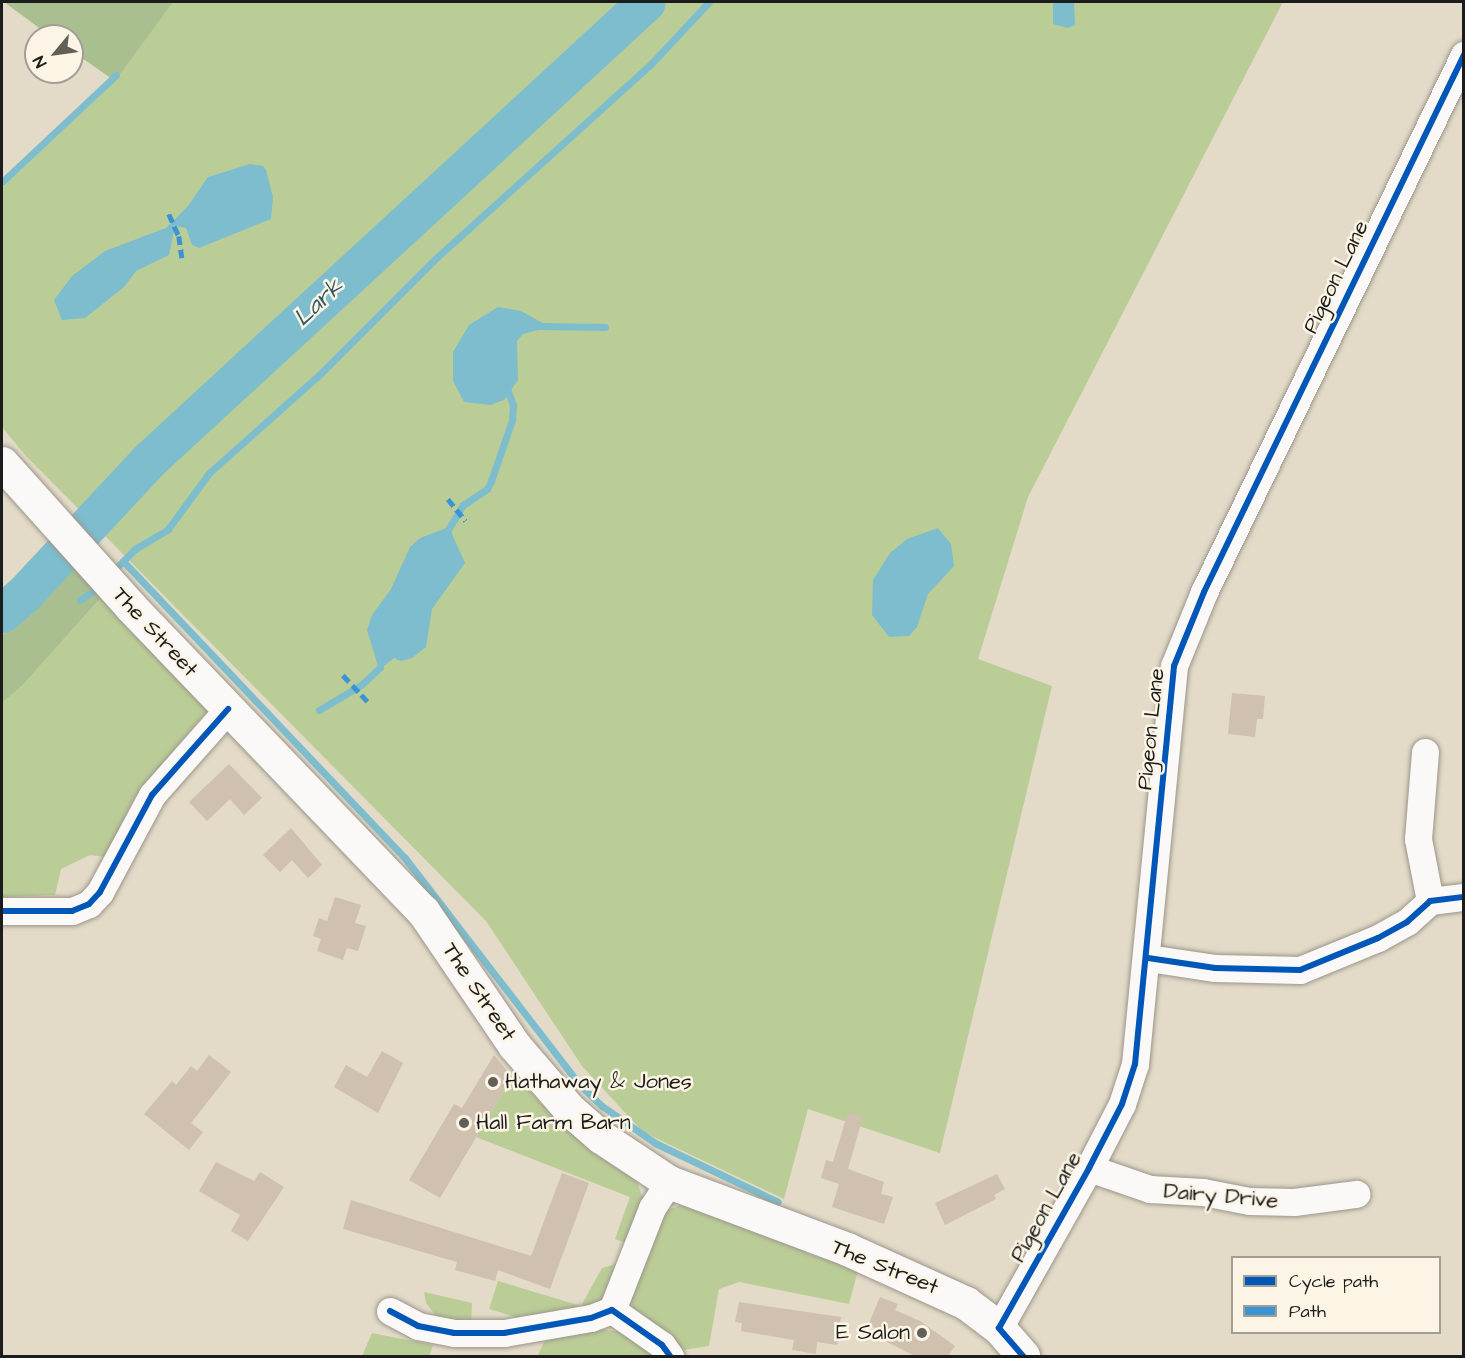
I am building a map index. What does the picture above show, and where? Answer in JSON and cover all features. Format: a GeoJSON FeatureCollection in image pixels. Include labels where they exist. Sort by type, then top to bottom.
{"type":"FeatureCollection","features":[{"type":"Feature","properties":{"kind":"main road","name":"The Street"},"geometry":{"type":"LineString","coordinates":[[2,463],[72,542],[228,709],[423,910],[514,1045],[561,1100],[601,1137],[669,1182],[923,1280],[966,1303],[999,1328],[1023,1356]]}},
{"type":"Feature","properties":{"kind":"street","name":"Pigeon Lane"},"geometry":{"type":"LineString","coordinates":[[999,1328],[1089,1168],[1122,1104],[1135,1064],[1148,958],[1174,666],[1204,592],[1464,54]]}},
{"type":"Feature","properties":{"kind":"street"},"geometry":{"type":"LineString","coordinates":[[2,911],[72,911],[89,904],[100,892],[152,795],[228,709]]}},
{"type":"Feature","properties":{"kind":"street"},"geometry":{"type":"LineString","coordinates":[[1425,752],[1418,839],[1430,901]]}},
{"type":"Feature","properties":{"kind":"street"},"geometry":{"type":"LineString","coordinates":[[1148,958],[1215,968],[1300,970],[1378,938],[1407,922],[1430,901],[1464,897]]}},
{"type":"Feature","properties":{"kind":"street","name":"Dairy Drive"},"geometry":{"type":"LineString","coordinates":[[1089,1168],[1150,1189],[1203,1192],[1249,1201],[1294,1202],[1356,1194]]}},
{"type":"Feature","properties":{"kind":"street"},"geometry":{"type":"LineString","coordinates":[[390,1311],[418,1326],[454,1333],[504,1333],[591,1318],[612,1310],[652,1208],[669,1182]]}},
{"type":"Feature","properties":{"kind":"street"},"geometry":{"type":"LineString","coordinates":[[612,1310],[662,1345],[670,1356]]}},
{"type":"Feature","properties":{"kind":"green space"},"geometry":{"type":"Polygon","coordinates":[[[4,2],[173,2],[115,81],[84,59],[84,24],[34,24],[4,2]]]}},
{"type":"Feature","properties":{"kind":"green space"},"geometry":{"type":"Polygon","coordinates":[[[26,2],[1283,2],[1028,497],[978,659],[1052,686],[940,1153],[808,1109],[784,1199],[643,1132],[582,1066],[486,921],[25,455],[2,427],[2,188],[115,81],[126,65],[84,39],[84,24],[61,24],[26,2]]]}},
{"type":"Feature","properties":{"kind":"green space"},"geometry":{"type":"Polygon","coordinates":[[[76,561],[105,593],[22,686],[2,703],[2,635],[76,561]]]}},
{"type":"Feature","properties":{"kind":"green space"},"geometry":{"type":"Polygon","coordinates":[[[105,593],[208,710],[135,797],[106,857],[90,855],[61,869],[55,895],[2,897],[2,703],[22,686],[105,593]]]}},
{"type":"Feature","properties":{"kind":"green space"},"geometry":{"type":"Polygon","coordinates":[[[514,1074],[550,1113],[561,1100],[637,1181],[643,1199],[628,1244],[615,1239],[630,1197],[476,1137],[514,1074]]]}},
{"type":"Feature","properties":{"kind":"green space"},"geometry":{"type":"Polygon","coordinates":[[[687,1203],[812,1238],[806,1253],[858,1270],[849,1304],[739,1282],[719,1289],[709,1346],[677,1351],[633,1310],[629,1298],[662,1212],[687,1203]]]}},
{"type":"Feature","properties":{"kind":"green space"},"geometry":{"type":"Polygon","coordinates":[[[622,1262],[604,1301],[584,1314],[581,1306],[602,1268],[622,1262]]]}},
{"type":"Feature","properties":{"kind":"green space"},"geometry":{"type":"Polygon","coordinates":[[[498,1281],[581,1306],[519,1318],[489,1309],[498,1281]]]}},
{"type":"Feature","properties":{"kind":"green space"},"geometry":{"type":"Polygon","coordinates":[[[424,1292],[472,1303],[471,1326],[437,1317],[426,1303],[424,1292]]]}},
{"type":"Feature","properties":{"kind":"green space"},"geometry":{"type":"Polygon","coordinates":[[[592,1328],[629,1333],[663,1356],[538,1355],[548,1334],[592,1328]]]}},
{"type":"Feature","properties":{"kind":"green space"},"geometry":{"type":"Polygon","coordinates":[[[372,1333],[433,1345],[429,1356],[362,1356],[372,1333]]]}},
{"type":"Feature","properties":{"kind":"water"},"geometry":{"type":"Polygon","coordinates":[[[1053,2],[1074,2],[1075,25],[1068,28],[1053,24],[1053,2]]]}},
{"type":"Feature","properties":{"kind":"water"},"geometry":{"type":"Polygon","coordinates":[[[250,164],[263,166],[266,170],[273,197],[271,219],[199,248],[192,245],[186,228],[175,226],[169,255],[136,271],[124,287],[85,318],[62,320],[54,300],[72,276],[105,251],[166,228],[188,206],[208,177],[250,164]]]}},
{"type":"Feature","properties":{"kind":"water"},"geometry":{"type":"Polygon","coordinates":[[[498,307],[521,311],[550,327],[523,334],[517,341],[518,380],[504,400],[490,405],[464,402],[453,381],[453,352],[469,325],[498,307]]]}},
{"type":"Feature","properties":{"kind":"water"},"geometry":{"type":"Polygon","coordinates":[[[449,527],[465,563],[432,609],[426,647],[412,658],[401,661],[394,658],[375,673],[378,666],[367,630],[372,615],[391,589],[410,547],[420,538],[449,527]]]}},
{"type":"Feature","properties":{"kind":"water"},"geometry":{"type":"Polygon","coordinates":[[[938,528],[951,544],[954,566],[928,594],[917,627],[909,636],[889,637],[872,615],[873,580],[890,553],[907,539],[938,528]]]}},
{"type":"Feature","properties":{"kind":"building"},"geometry":{"type":"Polygon","coordinates":[[[1232,693],[1265,696],[1263,719],[1257,719],[1255,737],[1228,734],[1232,693]]]}},
{"type":"Feature","properties":{"kind":"building"},"geometry":{"type":"Polygon","coordinates":[[[229,764],[262,798],[244,815],[230,799],[207,821],[189,802],[229,764]]]}},
{"type":"Feature","properties":{"kind":"building"},"geometry":{"type":"Polygon","coordinates":[[[291,828],[322,865],[308,878],[292,860],[280,872],[263,855],[291,828]]]}},
{"type":"Feature","properties":{"kind":"building"},"geometry":{"type":"Polygon","coordinates":[[[335,897],[361,905],[355,923],[366,926],[358,951],[347,948],[343,960],[317,951],[321,939],[313,936],[319,918],[327,921],[335,897]]]}},
{"type":"Feature","properties":{"kind":"building"},"geometry":{"type":"Polygon","coordinates":[[[382,1051],[403,1063],[378,1113],[334,1087],[346,1065],[367,1077],[382,1051]]]}},
{"type":"Feature","properties":{"kind":"building"},"geometry":{"type":"Polygon","coordinates":[[[209,1055],[231,1072],[191,1123],[203,1132],[189,1150],[144,1114],[172,1081],[176,1085],[191,1066],[197,1071],[209,1055]]]}},
{"type":"Feature","properties":{"kind":"building","name":"Hall Farm Barn"},"geometry":{"type":"Polygon","coordinates":[[[494,1055],[512,1077],[440,1198],[409,1180],[454,1104],[462,1108],[494,1055]]]}},
{"type":"Feature","properties":{"kind":"building"},"geometry":{"type":"Polygon","coordinates":[[[848,1112],[863,1117],[848,1169],[884,1182],[881,1194],[893,1197],[884,1224],[832,1207],[839,1184],[821,1178],[826,1160],[833,1162],[848,1112]]]}},
{"type":"Feature","properties":{"kind":"building"},"geometry":{"type":"Polygon","coordinates":[[[216,1162],[254,1181],[260,1172],[284,1187],[248,1241],[231,1231],[240,1215],[199,1191],[216,1162]]]}},
{"type":"Feature","properties":{"kind":"building"},"geometry":{"type":"Polygon","coordinates":[[[562,1173],[589,1183],[550,1289],[498,1270],[495,1281],[455,1270],[457,1262],[343,1229],[351,1200],[531,1256],[562,1173]]]}},
{"type":"Feature","properties":{"kind":"building"},"geometry":{"type":"Polygon","coordinates":[[[997,1174],[1005,1189],[994,1195],[996,1199],[945,1225],[935,1203],[997,1174]]]}},
{"type":"Feature","properties":{"kind":"building"},"geometry":{"type":"Polygon","coordinates":[[[880,1297],[898,1304],[895,1310],[920,1321],[955,1346],[948,1356],[915,1356],[873,1335],[876,1328],[868,1325],[880,1297]]]}},
{"type":"Feature","properties":{"kind":"building"},"geometry":{"type":"Polygon","coordinates":[[[739,1302],[841,1317],[837,1345],[817,1342],[816,1354],[792,1350],[794,1340],[741,1331],[742,1323],[735,1322],[739,1302]]]}},
{"type":"Feature","properties":{"kind":"waterway","name":"Lark"},"geometry":{"type":"LineString","coordinates":[[2,613],[23,595],[150,459],[646,2]]}},
{"type":"Feature","properties":{"kind":"waterway"},"geometry":{"type":"LineString","coordinates":[[119,565],[135,549],[168,529],[209,473],[319,375],[435,259],[650,65],[709,2]]}},
{"type":"Feature","properties":{"kind":"waterway"},"geometry":{"type":"LineString","coordinates":[[2,182],[116,75]]}},
{"type":"Feature","properties":{"kind":"waterway"},"geometry":{"type":"LineString","coordinates":[[541,326],[605,327]]}},
{"type":"Feature","properties":{"kind":"waterway"},"geometry":{"type":"LineString","coordinates":[[446,533],[463,505],[487,489],[491,481],[512,420],[513,405],[506,386]]}},
{"type":"Feature","properties":{"kind":"waterway"},"geometry":{"type":"LineString","coordinates":[[123,561],[405,858],[578,1083],[602,1106],[655,1143],[778,1202]]}},
{"type":"Feature","properties":{"kind":"waterway"},"geometry":{"type":"LineString","coordinates":[[80,600],[93,591]]}},
{"type":"Feature","properties":{"kind":"waterway"},"geometry":{"type":"LineString","coordinates":[[319,710],[361,685],[380,667]]}},
{"type":"Feature","properties":{"kind":"marked path"},"geometry":{"type":"LineString","coordinates":[[169,214],[179,236],[182,258]]}},
{"type":"Feature","properties":{"kind":"marked path"},"geometry":{"type":"LineString","coordinates":[[448,499],[466,521]]}},
{"type":"Feature","properties":{"kind":"marked path"},"geometry":{"type":"LineString","coordinates":[[343,675],[371,705]]}},
{"type":"Feature","properties":{"kind":"cycle path"},"geometry":{"type":"LineString","coordinates":[[1023,1356],[999,1328],[1089,1168],[1122,1104],[1135,1064],[1174,666],[1204,592],[1464,55]]}},
{"type":"Feature","properties":{"kind":"cycle path"},"geometry":{"type":"LineString","coordinates":[[2,911],[72,911],[89,904],[100,892],[152,795],[228,709]]}},
{"type":"Feature","properties":{"kind":"cycle path"},"geometry":{"type":"LineString","coordinates":[[1148,958],[1215,968],[1300,970],[1378,938],[1407,922],[1430,901],[1464,897]]}},
{"type":"Feature","properties":{"kind":"cycle path"},"geometry":{"type":"LineString","coordinates":[[390,1311],[418,1326],[454,1333],[504,1333],[591,1318],[612,1310],[662,1345],[670,1356]]}},
{"type":"Feature","properties":{"kind":"place","name":"Hathaway & Jones"},"geometry":{"type":"Point","coordinates":[493,1082]}},
{"type":"Feature","properties":{"kind":"place","name":"Hall Farm Barn"},"geometry":{"type":"Point","coordinates":[464,1123]}},
{"type":"Feature","properties":{"kind":"place","name":"E Salon"},"geometry":{"type":"Point","coordinates":[922,1333]}}]}
